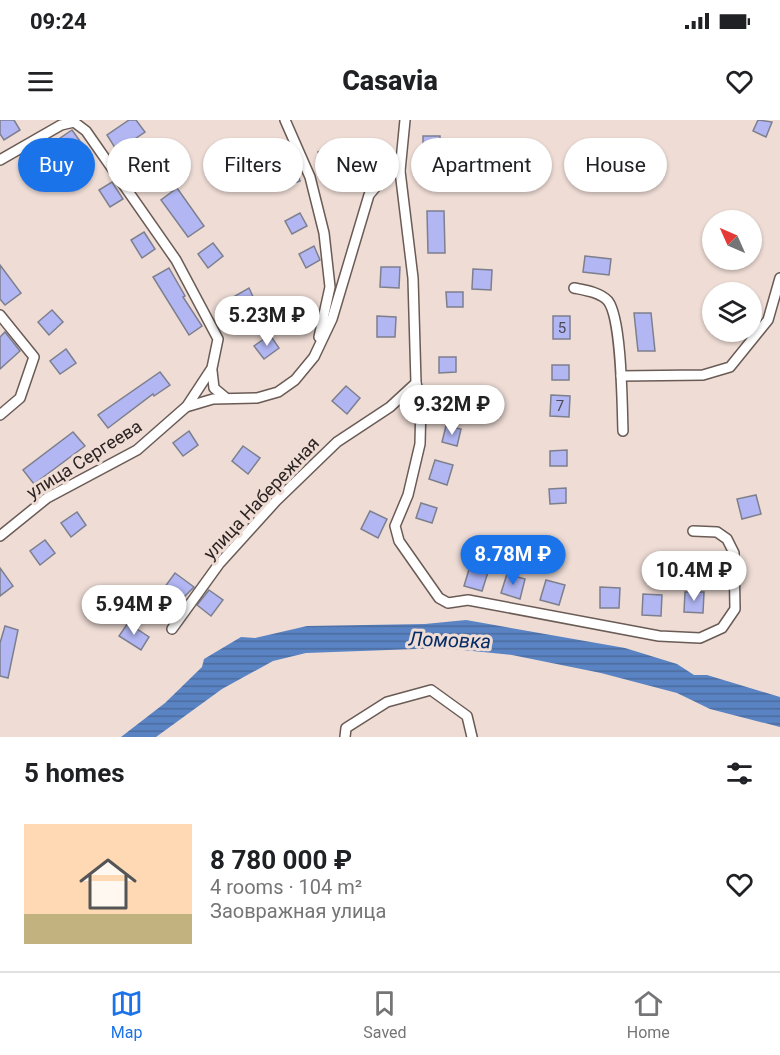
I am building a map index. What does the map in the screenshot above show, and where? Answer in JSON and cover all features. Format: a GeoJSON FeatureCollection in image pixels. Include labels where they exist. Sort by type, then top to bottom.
{"type":"FeatureCollection","features":[{"type":"Feature","properties":{"kind":"street"},"geometry":{"type":"LineString","coordinates":[[285,120],[310,177],[324,233],[330,287],[314,357]]}},
{"type":"Feature","properties":{"kind":"street"},"geometry":{"type":"LineString","coordinates":[[405,120],[400,171],[413,278],[416,383],[421,400],[420,444],[408,495],[395,525],[399,541],[439,598],[448,603],[468,600],[659,636],[700,638],[722,628],[735,609],[734,553],[727,539],[717,532],[693,531]]}},
{"type":"Feature","properties":{"kind":"street"},"geometry":{"type":"LineString","coordinates":[[0,160],[61,125],[74,122],[86,131],[176,260],[203,310],[218,339],[212,369],[214,388],[226,398]]}},
{"type":"Feature","properties":{"kind":"street","name":"улица Сергеева"},"geometry":{"type":"LineString","coordinates":[[0,536],[47,498],[137,450],[186,407],[226,398],[257,398],[278,392],[295,381],[314,357],[332,319],[369,195],[384,177],[400,171]]}},
{"type":"Feature","properties":{"kind":"street"},"geometry":{"type":"LineString","coordinates":[[621,376],[703,375],[730,367],[768,320],[780,278]]}},
{"type":"Feature","properties":{"kind":"street"},"geometry":{"type":"LineString","coordinates":[[574,288],[595,293],[607,300],[614,313],[621,376],[622,431]]}},
{"type":"Feature","properties":{"kind":"street"},"geometry":{"type":"LineString","coordinates":[[0,315],[34,357],[20,398],[0,415]]}},
{"type":"Feature","properties":{"kind":"street"},"geometry":{"type":"LineString","coordinates":[[186,407],[212,369]]}},
{"type":"Feature","properties":{"kind":"street","name":"улица Набережная"},"geometry":{"type":"LineString","coordinates":[[172,628],[219,564],[276,501],[337,442],[390,407],[416,383]]}},
{"type":"Feature","properties":{"kind":"street"},"geometry":{"type":"LineString","coordinates":[[345,737],[346,728],[387,702],[431,690],[467,716],[472,737]]}},
{"type":"Feature","properties":{"kind":"water","name":"Ломовка"},"geometry":{"type":"Polygon","coordinates":[[[466,620],[625,648],[677,664],[694,675],[707,675],[780,697],[780,727],[710,709],[677,693],[601,673],[512,655],[443,648],[306,653],[273,661],[222,689],[156,737],[121,737],[165,703],[202,667],[204,659],[241,637],[255,638],[307,626],[425,624],[466,620]]]}},
{"type":"Feature","properties":{"kind":"building"},"geometry":{"type":"Polygon","coordinates":[[[0,120],[14,120],[20,130],[4,140],[0,134],[0,120]]]}},
{"type":"Feature","properties":{"kind":"building"},"geometry":{"type":"Polygon","coordinates":[[[129,120],[136,120],[145,132],[136,138],[109,138],[107,135],[129,120]]]}},
{"type":"Feature","properties":{"kind":"building"},"geometry":{"type":"Polygon","coordinates":[[[758,120],[772,122],[766,137],[753,131],[758,120]]]}},
{"type":"Feature","properties":{"kind":"building"},"geometry":{"type":"Polygon","coordinates":[[[72,130],[78,138],[60,138],[72,130]]]}},
{"type":"Feature","properties":{"kind":"building"},"geometry":{"type":"Polygon","coordinates":[[[423,136],[440,136],[440,138],[423,138],[423,136]]]}},
{"type":"Feature","properties":{"kind":"building"},"geometry":{"type":"Polygon","coordinates":[[[107,185],[107,192],[118,192],[123,199],[110,207],[99,190],[107,185]]]}},
{"type":"Feature","properties":{"kind":"building"},"geometry":{"type":"Polygon","coordinates":[[[172,192],[180,192],[204,226],[188,237],[161,200],[172,192]]]}},
{"type":"Feature","properties":{"kind":"building"},"geometry":{"type":"Polygon","coordinates":[[[427,211],[444,211],[445,253],[428,253],[427,211]]]}},
{"type":"Feature","properties":{"kind":"building"},"geometry":{"type":"Polygon","coordinates":[[[300,213],[307,226],[292,234],[285,221],[300,213]]]}},
{"type":"Feature","properties":{"kind":"building"},"geometry":{"type":"Polygon","coordinates":[[[144,232],[155,249],[142,258],[131,240],[144,232]]]}},
{"type":"Feature","properties":{"kind":"building"},"geometry":{"type":"Polygon","coordinates":[[[213,243],[223,256],[208,268],[198,254],[213,243]]]}},
{"type":"Feature","properties":{"kind":"building"},"geometry":{"type":"Polygon","coordinates":[[[314,246],[320,260],[306,268],[299,254],[314,246]]]}},
{"type":"Feature","properties":{"kind":"building"},"geometry":{"type":"Polygon","coordinates":[[[585,256],[611,259],[609,275],[583,272],[585,256]]]}},
{"type":"Feature","properties":{"kind":"building"},"geometry":{"type":"Polygon","coordinates":[[[0,265],[21,293],[5,305],[0,299],[0,265]]]}},
{"type":"Feature","properties":{"kind":"building"},"geometry":{"type":"Polygon","coordinates":[[[381,267],[400,267],[399,288],[380,287],[381,267]]]}},
{"type":"Feature","properties":{"kind":"building"},"geometry":{"type":"Polygon","coordinates":[[[169,268],[185,296],[183,297],[202,326],[189,335],[153,277],[169,268]]]}},
{"type":"Feature","properties":{"kind":"building"},"geometry":{"type":"Polygon","coordinates":[[[473,269],[492,270],[491,290],[472,289],[473,269]]]}},
{"type":"Feature","properties":{"kind":"building"},"geometry":{"type":"Polygon","coordinates":[[[249,288],[265,323],[247,332],[228,300],[249,288]]]}},
{"type":"Feature","properties":{"kind":"building"},"geometry":{"type":"Polygon","coordinates":[[[446,292],[463,292],[463,307],[447,307],[446,292]]]}},
{"type":"Feature","properties":{"kind":"building"},"geometry":{"type":"Polygon","coordinates":[[[52,310],[63,322],[49,335],[38,322],[52,310]]]}},
{"type":"Feature","properties":{"kind":"building"},"geometry":{"type":"Polygon","coordinates":[[[634,313],[651,313],[655,351],[638,351],[634,313]]]}},
{"type":"Feature","properties":{"kind":"building"},"geometry":{"type":"Polygon","coordinates":[[[377,316],[396,317],[395,337],[377,337],[377,316]]]}},
{"type":"Feature","properties":{"kind":"building"},"geometry":{"type":"Polygon","coordinates":[[[553,316],[570,316],[570,339],[553,339],[553,316]]]}},
{"type":"Feature","properties":{"kind":"building"},"geometry":{"type":"Polygon","coordinates":[[[5,332],[20,351],[0,369],[0,337],[5,332]]]}},
{"type":"Feature","properties":{"kind":"building"},"geometry":{"type":"Polygon","coordinates":[[[270,335],[279,348],[264,359],[254,346],[270,335]]]}},
{"type":"Feature","properties":{"kind":"building"},"geometry":{"type":"Polygon","coordinates":[[[66,349],[76,363],[60,374],[50,361],[66,349]]]}},
{"type":"Feature","properties":{"kind":"building"},"geometry":{"type":"Polygon","coordinates":[[[439,357],[456,357],[456,372],[439,373],[439,357]]]}},
{"type":"Feature","properties":{"kind":"building"},"geometry":{"type":"Polygon","coordinates":[[[552,365],[569,365],[569,380],[552,380],[552,365]]]}},
{"type":"Feature","properties":{"kind":"building"},"geometry":{"type":"Polygon","coordinates":[[[160,372],[170,385],[154,396],[153,394],[108,428],[98,415],[160,372]]]}},
{"type":"Feature","properties":{"kind":"building"},"geometry":{"type":"Polygon","coordinates":[[[346,386],[360,398],[347,414],[332,401],[346,386]]]}},
{"type":"Feature","properties":{"kind":"building"},"geometry":{"type":"Polygon","coordinates":[[[438,393],[460,396],[458,412],[436,409],[438,393]]]}},
{"type":"Feature","properties":{"kind":"building"},"geometry":{"type":"Polygon","coordinates":[[[551,395],[570,396],[569,417],[550,416],[551,395]]]}},
{"type":"Feature","properties":{"kind":"building"},"geometry":{"type":"Polygon","coordinates":[[[446,426],[461,429],[457,446],[442,442],[446,426]]]}},
{"type":"Feature","properties":{"kind":"building"},"geometry":{"type":"Polygon","coordinates":[[[189,431],[198,445],[183,456],[173,443],[189,431]]]}},
{"type":"Feature","properties":{"kind":"building"},"geometry":{"type":"Polygon","coordinates":[[[73,432],[85,446],[34,484],[23,470],[73,432]]]}},
{"type":"Feature","properties":{"kind":"building"},"geometry":{"type":"Polygon","coordinates":[[[243,446],[260,458],[248,474],[232,461],[243,446]]]}},
{"type":"Feature","properties":{"kind":"building"},"geometry":{"type":"Polygon","coordinates":[[[567,450],[567,466],[550,466],[550,451],[567,450]]]}},
{"type":"Feature","properties":{"kind":"building"},"geometry":{"type":"Polygon","coordinates":[[[435,460],[453,465],[447,485],[429,479],[435,460]]]}},
{"type":"Feature","properties":{"kind":"building"},"geometry":{"type":"Polygon","coordinates":[[[566,488],[566,503],[550,504],[549,489],[566,488]]]}},
{"type":"Feature","properties":{"kind":"building"},"geometry":{"type":"Polygon","coordinates":[[[756,495],[761,514],[742,519],[737,499],[756,495]]]}},
{"type":"Feature","properties":{"kind":"building"},"geometry":{"type":"Polygon","coordinates":[[[421,503],[437,508],[432,523],[416,518],[421,503]]]}},
{"type":"Feature","properties":{"kind":"building"},"geometry":{"type":"Polygon","coordinates":[[[370,511],[387,519],[378,538],[361,529],[370,511]]]}},
{"type":"Feature","properties":{"kind":"building"},"geometry":{"type":"Polygon","coordinates":[[[77,512],[86,525],[71,537],[61,523],[77,512]]]}},
{"type":"Feature","properties":{"kind":"building"},"geometry":{"type":"Polygon","coordinates":[[[45,540],[55,553],[40,565],[30,551],[45,540]]]}},
{"type":"Feature","properties":{"kind":"building"},"geometry":{"type":"Polygon","coordinates":[[[470,566],[488,572],[482,591],[464,586],[470,566]]]}},
{"type":"Feature","properties":{"kind":"building"},"geometry":{"type":"Polygon","coordinates":[[[0,568],[13,586],[0,596],[0,568]]]}},
{"type":"Feature","properties":{"kind":"building"},"geometry":{"type":"Polygon","coordinates":[[[175,573],[194,587],[180,601],[164,588],[175,573]]]}},
{"type":"Feature","properties":{"kind":"building"},"geometry":{"type":"Polygon","coordinates":[[[507,574],[525,579],[520,599],[501,593],[507,574]]]}},
{"type":"Feature","properties":{"kind":"building"},"geometry":{"type":"Polygon","coordinates":[[[546,580],[565,585],[559,605],[540,600],[546,580]]]}},
{"type":"Feature","properties":{"kind":"building"},"geometry":{"type":"Polygon","coordinates":[[[600,587],[620,588],[619,608],[600,608],[600,587]]]}},
{"type":"Feature","properties":{"kind":"building"},"geometry":{"type":"Polygon","coordinates":[[[209,590],[223,600],[211,616],[197,605],[209,590]]]}},
{"type":"Feature","properties":{"kind":"building"},"geometry":{"type":"Polygon","coordinates":[[[685,592],[704,592],[703,613],[684,612],[685,592]]]}},
{"type":"Feature","properties":{"kind":"building"},"geometry":{"type":"Polygon","coordinates":[[[643,594],[662,595],[661,616],[642,615],[643,594]]]}},
{"type":"Feature","properties":{"kind":"building"},"geometry":{"type":"Polygon","coordinates":[[[128,623],[149,637],[141,650],[119,636],[128,623]]]}},
{"type":"Feature","properties":{"kind":"building"},"geometry":{"type":"Polygon","coordinates":[[[5,626],[18,630],[8,678],[0,676],[0,643],[5,626]]]}}]}
